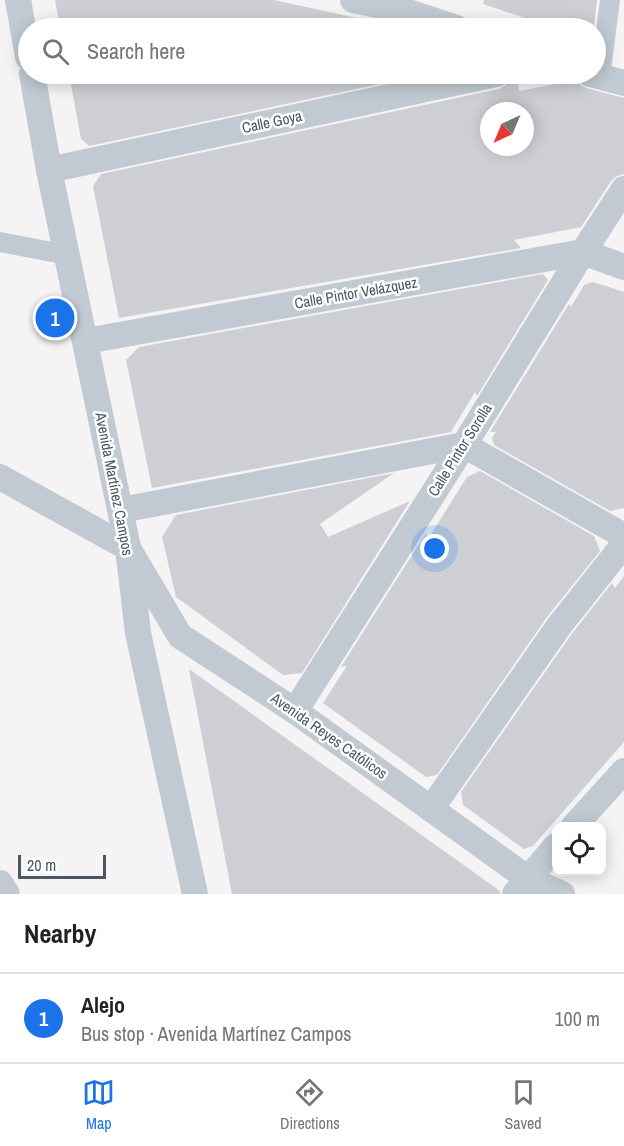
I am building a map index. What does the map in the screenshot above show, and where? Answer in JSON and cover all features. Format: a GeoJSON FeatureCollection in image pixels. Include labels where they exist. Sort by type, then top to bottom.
{"type":"FeatureCollection","features":[{"type":"Feature","properties":{"kind":"street"},"geometry":{"type":"LineString","coordinates":[[18,0],[21,18]]}},
{"type":"Feature","properties":{"kind":"street"},"geometry":{"type":"LineString","coordinates":[[352,0],[426,18]]}},
{"type":"Feature","properties":{"kind":"street"},"geometry":{"type":"LineString","coordinates":[[606,62],[610,0]]}},
{"type":"Feature","properties":{"kind":"street","name":"Avenida Martínez Campos"},"geometry":{"type":"LineString","coordinates":[[34,84],[49,170],[121,510],[138,633],[195,894]]}},
{"type":"Feature","properties":{"kind":"street","name":"Calle Goya"},"geometry":{"type":"LineString","coordinates":[[49,170],[449,84]]}},
{"type":"Feature","properties":{"kind":"street","name":"Calle Pintor Sorolla"},"geometry":{"type":"LineString","coordinates":[[295,711],[624,189]]}},
{"type":"Feature","properties":{"kind":"street"},"geometry":{"type":"LineString","coordinates":[[0,242],[68,255]]}},
{"type":"Feature","properties":{"kind":"street"},"geometry":{"type":"LineString","coordinates":[[583,252],[624,267]]}},
{"type":"Feature","properties":{"kind":"street","name":"Calle Pintor Velázquez"},"geometry":{"type":"LineString","coordinates":[[86,341],[583,252]]}},
{"type":"Feature","properties":{"kind":"street"},"geometry":{"type":"LineString","coordinates":[[121,510],[464,445],[624,536]]}},
{"type":"Feature","properties":{"kind":"street"},"geometry":{"type":"LineString","coordinates":[[0,477],[128,548]]}},
{"type":"Feature","properties":{"kind":"street"},"geometry":{"type":"LineString","coordinates":[[431,809],[559,626],[624,544]]}},
{"type":"Feature","properties":{"kind":"street","name":"Avenida Reyes Católicos"},"geometry":{"type":"LineString","coordinates":[[128,548],[180,636],[295,711],[431,809],[521,886],[562,894]]}},
{"type":"Feature","properties":{"kind":"street"},"geometry":{"type":"LineString","coordinates":[[578,822],[624,771]]}},
{"type":"Feature","properties":{"kind":"street"},"geometry":{"type":"LineString","coordinates":[[521,886],[552,851]]}},
{"type":"Feature","properties":{"kind":"street"},"geometry":{"type":"LineString","coordinates":[[0,883],[7,894]]}},
{"type":"Feature","properties":{"kind":"building"},"geometry":{"type":"Polygon","coordinates":[[[55,0],[274,0],[357,18],[58,18],[55,0]]]}},
{"type":"Feature","properties":{"kind":"building"},"geometry":{"type":"Polygon","coordinates":[[[484,0],[597,0],[595,18],[525,18],[483,4],[484,0]]]}},
{"type":"Feature","properties":{"kind":"building"},"geometry":{"type":"Polygon","coordinates":[[[71,84],[380,84],[89,146],[81,139],[71,84]]]}},
{"type":"Feature","properties":{"kind":"building"},"geometry":{"type":"Polygon","coordinates":[[[506,84],[518,84],[519,91],[556,84],[579,84],[586,88],[624,98],[624,174],[611,181],[581,227],[514,240],[521,248],[119,318],[93,186],[101,174],[499,89],[506,84]]]}},
{"type":"Feature","properties":{"kind":"building"},"geometry":{"type":"Polygon","coordinates":[[[543,274],[548,280],[477,396],[475,392],[451,432],[152,488],[126,360],[139,347],[543,274]]]}},
{"type":"Feature","properties":{"kind":"building"},"geometry":{"type":"Polygon","coordinates":[[[593,282],[624,292],[624,508],[610,511],[494,445],[492,438],[496,432],[490,432],[569,304],[571,307],[584,285],[593,282]]]}},
{"type":"Feature","properties":{"kind":"building"},"geometry":{"type":"Polygon","coordinates":[[[480,471],[594,536],[600,551],[547,617],[437,775],[426,777],[323,703],[347,666],[341,667],[426,533],[428,539],[467,477],[480,471]]]}},
{"type":"Feature","properties":{"kind":"building"},"geometry":{"type":"Polygon","coordinates":[[[394,473],[320,524],[328,537],[410,501],[302,673],[283,675],[176,597],[162,537],[176,515],[394,473]]]}},
{"type":"Feature","properties":{"kind":"building"},"geometry":{"type":"Polygon","coordinates":[[[624,576],[624,742],[533,846],[524,849],[463,805],[461,792],[571,635],[612,583],[615,588],[624,576]]]}},
{"type":"Feature","properties":{"kind":"building"},"geometry":{"type":"Polygon","coordinates":[[[189,669],[500,891],[500,894],[232,894],[189,669]]]}},
{"type":"Feature","properties":{"kind":"place","name":"Alejo"},"geometry":{"type":"Point","coordinates":[55,318]}}]}
